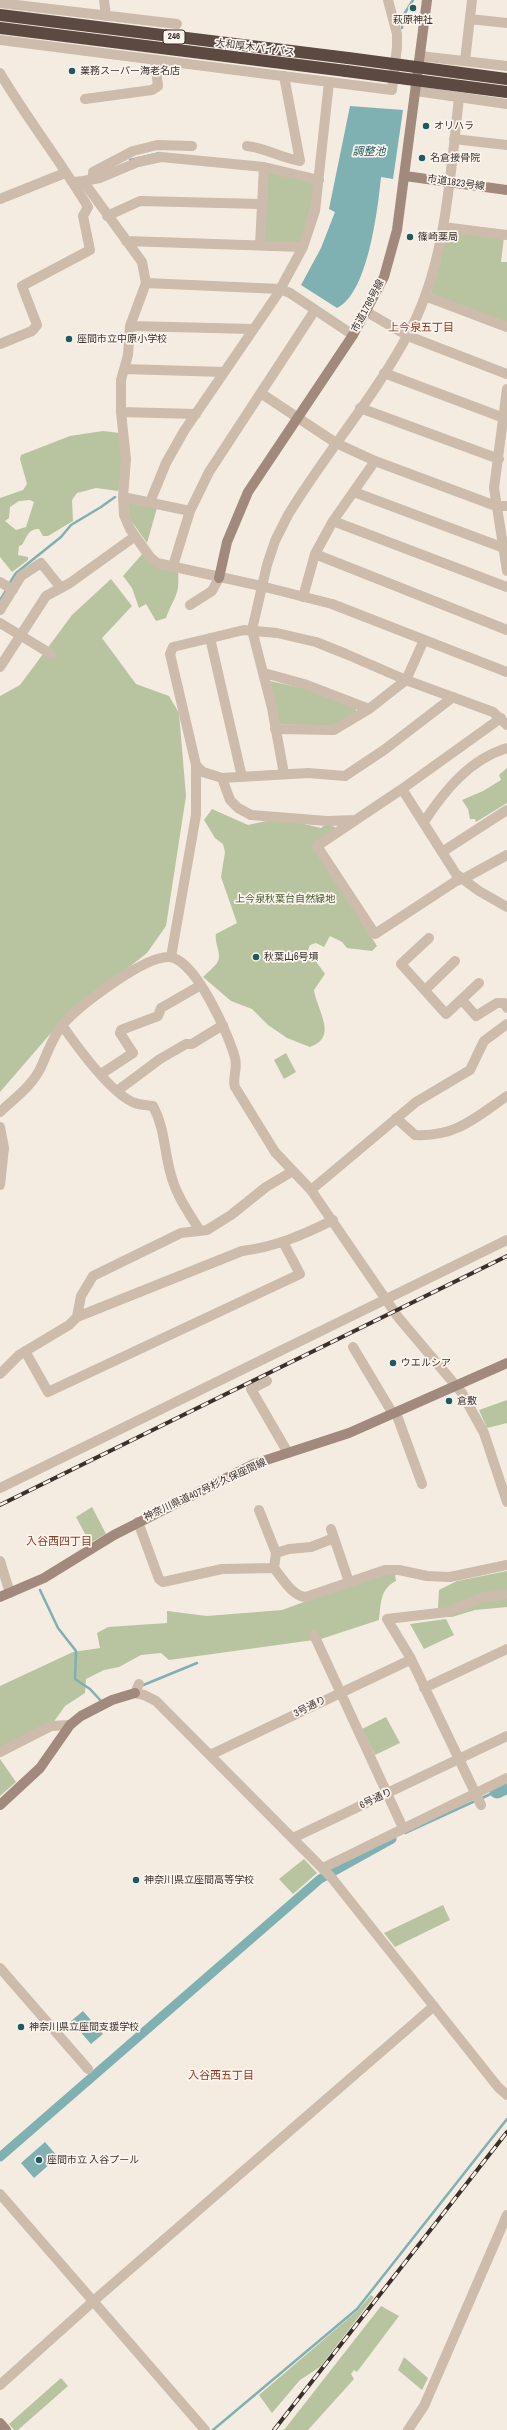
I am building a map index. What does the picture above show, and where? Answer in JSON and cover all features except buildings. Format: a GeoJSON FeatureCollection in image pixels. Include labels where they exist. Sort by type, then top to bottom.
{"type":"FeatureCollection","features":[{"type":"Feature","properties":{"kind":"highway","name":"大和厚木バイパス"},"geometry":{"type":"LineString","coordinates":[[0,16],[507,78]]}},
{"type":"Feature","properties":{"kind":"highway","name":"大和厚木バイパス"},"geometry":{"type":"LineString","coordinates":[[0,28],[507,92]]}},
{"type":"Feature","properties":{"kind":"street"},"geometry":{"type":"LineString","coordinates":[[104,0],[106,16]]}},
{"type":"Feature","properties":{"kind":"street"},"geometry":{"type":"LineString","coordinates":[[0,40],[392,90],[397,34],[388,0]]}},
{"type":"Feature","properties":{"kind":"street","name":"市道1786号線"},"geometry":{"type":"LineString","coordinates":[[219,578],[227,542],[241,506],[257,478],[353,335],[367,312],[384,277],[394,246],[405,176],[427,0]]}},
{"type":"Feature","properties":{"kind":"street"},"geometry":{"type":"LineString","coordinates":[[465,61],[472,0]]}},
{"type":"Feature","properties":{"kind":"street"},"geometry":{"type":"LineString","coordinates":[[0,3],[177,24]]}},
{"type":"Feature","properties":{"kind":"street"},"geometry":{"type":"LineString","coordinates":[[470,18],[507,23]]}},
{"type":"Feature","properties":{"kind":"street"},"geometry":{"type":"LineString","coordinates":[[420,56],[507,66]]}},
{"type":"Feature","properties":{"kind":"street"},"geometry":{"type":"LineString","coordinates":[[85,100],[152,90],[158,86],[155,60]]}},
{"type":"Feature","properties":{"kind":"street"},"geometry":{"type":"LineString","coordinates":[[0,73],[65,173],[78,181],[142,262],[146,283],[130,326],[128,355],[121,380],[121,412],[126,459],[123,497],[124,516],[134,537],[155,562],[332,604],[507,672]]}},
{"type":"Feature","properties":{"kind":"street"},"geometry":{"type":"LineString","coordinates":[[247,146],[261,148],[288,159],[300,161],[284,76]]}},
{"type":"Feature","properties":{"kind":"street"},"geometry":{"type":"LineString","coordinates":[[150,502],[166,463],[196,414],[280,289],[303,247],[315,211],[329,82]]}},
{"type":"Feature","properties":{"kind":"street"},"geometry":{"type":"LineString","coordinates":[[416,92],[507,104]]}},
{"type":"Feature","properties":{"kind":"street"},"geometry":{"type":"LineString","coordinates":[[284,774],[264,673],[252,630],[261,586],[281,527],[303,490],[408,336],[425,296],[443,227],[459,98]]}},
{"type":"Feature","properties":{"kind":"street"},"geometry":{"type":"LineString","coordinates":[[454,139],[507,145]]}},
{"type":"Feature","properties":{"kind":"street"},"geometry":{"type":"LineString","coordinates":[[93,179],[93,172],[133,151],[157,145],[192,146]]}},
{"type":"Feature","properties":{"kind":"street"},"geometry":{"type":"LineString","coordinates":[[78,181],[93,179],[138,162],[161,157],[264,168],[319,180]]}},
{"type":"Feature","properties":{"kind":"street"},"geometry":{"type":"LineString","coordinates":[[260,245],[264,168]]}},
{"type":"Feature","properties":{"kind":"street"},"geometry":{"type":"LineString","coordinates":[[0,199],[65,173]]}},
{"type":"Feature","properties":{"kind":"street","name":"市道1823号線"},"geometry":{"type":"LineString","coordinates":[[405,176],[507,190]]}},
{"type":"Feature","properties":{"kind":"street"},"geometry":{"type":"LineString","coordinates":[[0,344],[32,331],[37,325],[29,309],[22,286],[90,250],[83,216],[88,207],[78,181]]}},
{"type":"Feature","properties":{"kind":"street"},"geometry":{"type":"LineString","coordinates":[[107,216],[140,201],[261,204]]}},
{"type":"Feature","properties":{"kind":"street"},"geometry":{"type":"LineString","coordinates":[[443,227],[507,235]]}},
{"type":"Feature","properties":{"kind":"street"},"geometry":{"type":"LineString","coordinates":[[126,241],[303,247]]}},
{"type":"Feature","properties":{"kind":"street"},"geometry":{"type":"LineString","coordinates":[[146,283],[280,289],[290,292],[353,335]]}},
{"type":"Feature","properties":{"kind":"street"},"geometry":{"type":"LineString","coordinates":[[425,296],[507,327]]}},
{"type":"Feature","properties":{"kind":"street"},"geometry":{"type":"LineString","coordinates":[[173,566],[190,511],[213,464],[262,394],[315,310]]}},
{"type":"Feature","properties":{"kind":"street"},"geometry":{"type":"LineString","coordinates":[[367,312],[408,336],[507,374]]}},
{"type":"Feature","properties":{"kind":"street"},"geometry":{"type":"LineString","coordinates":[[130,326],[252,329]]}},
{"type":"Feature","properties":{"kind":"street"},"geometry":{"type":"LineString","coordinates":[[124,369],[224,372]]}},
{"type":"Feature","properties":{"kind":"street"},"geometry":{"type":"LineString","coordinates":[[384,373],[504,418]]}},
{"type":"Feature","properties":{"kind":"street"},"geometry":{"type":"LineString","coordinates":[[507,389],[494,488],[507,571]]}},
{"type":"Feature","properties":{"kind":"street"},"geometry":{"type":"LineString","coordinates":[[262,394],[297,419],[336,443],[375,461],[496,506],[507,506]]}},
{"type":"Feature","properties":{"kind":"street"},"geometry":{"type":"LineString","coordinates":[[360,408],[499,459]]}},
{"type":"Feature","properties":{"kind":"street"},"geometry":{"type":"LineString","coordinates":[[121,412],[196,414]]}},
{"type":"Feature","properties":{"kind":"street"},"geometry":{"type":"LineString","coordinates":[[303,597],[315,554],[333,521],[375,461]]}},
{"type":"Feature","properties":{"kind":"street"},"geometry":{"type":"LineString","coordinates":[[354,492],[504,548]]}},
{"type":"Feature","properties":{"kind":"street"},"geometry":{"type":"LineString","coordinates":[[123,497],[190,511]]}},
{"type":"Feature","properties":{"kind":"street"},"geometry":{"type":"LineString","coordinates":[[333,521],[507,587]]}},
{"type":"Feature","properties":{"kind":"street"},"geometry":{"type":"LineString","coordinates":[[0,667],[46,596],[61,588],[134,537]]}},
{"type":"Feature","properties":{"kind":"street"},"geometry":{"type":"LineString","coordinates":[[315,554],[507,630]]}},
{"type":"Feature","properties":{"kind":"street"},"geometry":{"type":"LineString","coordinates":[[0,610],[7,586],[41,563],[61,588]]}},
{"type":"Feature","properties":{"kind":"street"},"geometry":{"type":"LineString","coordinates":[[190,605],[212,591],[219,578]]}},
{"type":"Feature","properties":{"kind":"street"},"geometry":{"type":"LineString","coordinates":[[0,623],[51,654]]}},
{"type":"Feature","properties":{"kind":"street"},"geometry":{"type":"LineString","coordinates":[[171,957],[196,815],[196,765],[170,654],[173,648],[210,638],[252,630],[316,642],[406,680],[453,697],[504,721]]}},
{"type":"Feature","properties":{"kind":"street"},"geometry":{"type":"LineString","coordinates":[[210,638],[242,777]]}},
{"type":"Feature","properties":{"kind":"street"},"geometry":{"type":"LineString","coordinates":[[276,729],[334,730],[369,709],[406,680],[424,640]]}},
{"type":"Feature","properties":{"kind":"street"},"geometry":{"type":"LineString","coordinates":[[264,673],[304,684],[369,709]]}},
{"type":"Feature","properties":{"kind":"street"},"geometry":{"type":"LineString","coordinates":[[196,765],[203,772],[222,778],[308,773],[345,776],[384,750],[453,697]]}},
{"type":"Feature","properties":{"kind":"street"},"geometry":{"type":"LineString","coordinates":[[504,721],[317,846],[375,934],[456,880],[463,879],[507,855]]}},
{"type":"Feature","properties":{"kind":"street"},"geometry":{"type":"LineString","coordinates":[[424,822],[452,783],[489,756],[507,748]]}},
{"type":"Feature","properties":{"kind":"street"},"geometry":{"type":"LineString","coordinates":[[222,778],[230,800],[238,808],[251,815],[327,821],[355,820]]}},
{"type":"Feature","properties":{"kind":"street"},"geometry":{"type":"LineString","coordinates":[[402,789],[456,874],[479,891],[507,907]]}},
{"type":"Feature","properties":{"kind":"street"},"geometry":{"type":"LineString","coordinates":[[442,852],[507,810]]}},
{"type":"Feature","properties":{"kind":"street"},"geometry":{"type":"LineString","coordinates":[[497,900],[507,895]]}},
{"type":"Feature","properties":{"kind":"street"},"geometry":{"type":"LineString","coordinates":[[429,938],[401,964],[446,1014],[479,983]]}},
{"type":"Feature","properties":{"kind":"street"},"geometry":{"type":"LineString","coordinates":[[0,1112],[26,1088],[34,1077],[62,1025],[99,994],[141,965],[155,959],[171,957],[191,970],[223,1025],[235,1058],[237,1069],[233,1080],[235,1087],[275,1152],[311,1190],[398,1317],[462,1393],[484,1433],[507,1502]]}},
{"type":"Feature","properties":{"kind":"street"},"geometry":{"type":"LineString","coordinates":[[425,990],[455,961]]}},
{"type":"Feature","properties":{"kind":"street"},"geometry":{"type":"LineString","coordinates":[[101,1074],[133,1053],[120,1033],[121,1030],[158,1016],[161,1008],[201,985]]}},
{"type":"Feature","properties":{"kind":"street"},"geometry":{"type":"LineString","coordinates":[[462,1000],[476,1016],[497,1003],[504,1003],[507,1008]]}},
{"type":"Feature","properties":{"kind":"street"},"geometry":{"type":"LineString","coordinates":[[311,1190],[416,1102],[470,1070],[484,1041],[507,1024]]}},
{"type":"Feature","properties":{"kind":"street"},"geometry":{"type":"LineString","coordinates":[[62,1025],[101,1074],[117,1091],[134,1102],[153,1106],[164,1133],[166,1158],[172,1178],[183,1203],[200,1231]]}},
{"type":"Feature","properties":{"kind":"street"},"geometry":{"type":"LineString","coordinates":[[117,1091],[160,1059],[186,1044],[192,1044],[223,1025]]}},
{"type":"Feature","properties":{"kind":"street"},"geometry":{"type":"LineString","coordinates":[[396,1118],[415,1134],[441,1134],[467,1125],[507,1096]]}},
{"type":"Feature","properties":{"kind":"street"},"geometry":{"type":"LineString","coordinates":[[0,1127],[4,1148],[0,1185]]}},
{"type":"Feature","properties":{"kind":"street"},"geometry":{"type":"LineString","coordinates":[[76,1317],[81,1296],[93,1276],[181,1233],[207,1230],[231,1215],[266,1187],[293,1171]]}},
{"type":"Feature","properties":{"kind":"street"},"geometry":{"type":"LineString","coordinates":[[0,1374],[25,1351],[69,1325],[76,1317],[242,1252],[262,1249],[283,1242],[333,1220]]}},
{"type":"Feature","properties":{"kind":"street"},"geometry":{"type":"LineString","coordinates":[[0,1488],[507,1240]]}},
{"type":"Feature","properties":{"kind":"street"},"geometry":{"type":"LineString","coordinates":[[25,1351],[48,1392],[300,1274],[283,1242]]}},
{"type":"Feature","properties":{"kind":"street"},"geometry":{"type":"LineString","coordinates":[[353,1346],[394,1413],[422,1484]]}},
{"type":"Feature","properties":{"kind":"street","name":"神奈川県道407号杉久保座間線"},"geometry":{"type":"LineString","coordinates":[[0,1597],[10,1594],[44,1578],[90,1548],[138,1522],[254,1464],[349,1433],[507,1363]]}},
{"type":"Feature","properties":{"kind":"street"},"geometry":{"type":"LineString","coordinates":[[267,1381],[251,1389],[288,1453]]}},
{"type":"Feature","properties":{"kind":"street"},"geometry":{"type":"LineString","coordinates":[[259,1510],[276,1553],[274,1568]]}},
{"type":"Feature","properties":{"kind":"street"},"geometry":{"type":"LineString","coordinates":[[138,1522],[159,1579],[163,1582],[222,1569],[274,1568],[300,1597],[306,1597],[385,1570],[399,1570],[427,1576],[450,1577],[507,1566]]}},
{"type":"Feature","properties":{"kind":"street"},"geometry":{"type":"LineString","coordinates":[[276,1553],[289,1549],[311,1547],[333,1533],[349,1582]]}},
{"type":"Feature","properties":{"kind":"street"},"geometry":{"type":"LineString","coordinates":[[0,1561],[10,1594]]}},
{"type":"Feature","properties":{"kind":"street"},"geometry":{"type":"LineString","coordinates":[[479,1800],[410,1660],[387,1618],[447,1612],[481,1598],[507,1594]]}},
{"type":"Feature","properties":{"kind":"street"},"geometry":{"type":"LineString","coordinates":[[314,1635],[403,1828]]}},
{"type":"Feature","properties":{"kind":"street"},"geometry":{"type":"LineString","coordinates":[[424,1688],[507,1649]]}},
{"type":"Feature","properties":{"kind":"street","name":"3号通り"},"geometry":{"type":"LineString","coordinates":[[210,1755],[410,1660]]}},
{"type":"Feature","properties":{"kind":"street"},"geometry":{"type":"LineString","coordinates":[[0,1805],[40,1768],[70,1725],[82,1716],[137,1688],[144,1695],[156,1701],[326,1871],[498,2087],[507,2095]]}},
{"type":"Feature","properties":{"kind":"street"},"geometry":{"type":"LineString","coordinates":[[0,1752],[51,1726],[70,1725]]}},
{"type":"Feature","properties":{"kind":"street","name":"6号通り"},"geometry":{"type":"LineString","coordinates":[[293,1838],[507,1736]]}},
{"type":"Feature","properties":{"kind":"street"},"geometry":{"type":"LineString","coordinates":[[326,1871],[403,1828],[479,1800],[507,1778]]}},
{"type":"Feature","properties":{"kind":"street"},"geometry":{"type":"LineString","coordinates":[[0,1968],[88,2070]]}},
{"type":"Feature","properties":{"kind":"street"},"geometry":{"type":"LineString","coordinates":[[0,2385],[93,2301],[434,2006]]}},
{"type":"Feature","properties":{"kind":"street"},"geometry":{"type":"LineString","coordinates":[[0,2194],[205,2430]]}},
{"type":"Feature","properties":{"kind":"street"},"geometry":{"type":"LineString","coordinates":[[408,2430],[424,2406],[507,2215]]}},
{"type":"Feature","properties":{"kind":"street"},"geometry":{"type":"LineString","coordinates":[[0,2423],[6,2430]]}},
{"type":"Feature","properties":{"kind":"green space"},"geometry":{"type":"Polygon","coordinates":[[[264,171],[311,181],[314,185],[312,203],[302,240],[299,243],[266,242],[263,239],[264,171]]]}},
{"type":"Feature","properties":{"kind":"green space"},"geometry":{"type":"Polygon","coordinates":[[[448,233],[504,237],[501,262],[507,262],[507,323],[432,294],[431,290],[448,233]]]}},
{"type":"Feature","properties":{"kind":"green space"},"geometry":{"type":"Polygon","coordinates":[[[103,431],[120,433],[123,440],[121,486],[118,491],[96,488],[77,493],[72,500],[73,521],[48,536],[43,536],[39,529],[32,530],[22,545],[19,546],[18,555],[28,557],[28,560],[12,572],[0,557],[0,498],[23,490],[27,484],[20,459],[21,455],[70,436],[103,431]],[[30,500],[19,501],[10,507],[9,518],[5,521],[16,530],[26,527],[34,502],[30,500]]]}},
{"type":"Feature","properties":{"kind":"green space"},"geometry":{"type":"Polygon","coordinates":[[[128,503],[157,508],[147,543],[130,519],[128,503]]]}},
{"type":"Feature","properties":{"kind":"green space"},"geometry":{"type":"Polygon","coordinates":[[[144,552],[178,571],[176,596],[166,618],[156,621],[146,604],[139,608],[132,588],[123,576],[144,552]]]}},
{"type":"Feature","properties":{"kind":"green space"},"geometry":{"type":"Polygon","coordinates":[[[111,579],[132,606],[102,638],[136,684],[169,696],[179,713],[186,796],[166,926],[147,953],[64,1018],[0,1092],[0,696],[20,685],[72,615],[111,579]]]}},
{"type":"Feature","properties":{"kind":"green space"},"geometry":{"type":"Polygon","coordinates":[[[270,681],[302,688],[356,708],[356,713],[334,727],[279,724],[270,681]]]}},
{"type":"Feature","properties":{"kind":"green space"},"geometry":{"type":"Polygon","coordinates":[[[507,768],[507,803],[476,822],[475,819],[470,819],[468,809],[462,800],[483,791],[501,780],[499,775],[507,768]]]}},
{"type":"Feature","properties":{"kind":"green space","name":"上今泉秋葉台自然緑地"},"geometry":{"type":"Polygon","coordinates":[[[212,809],[248,825],[266,821],[292,821],[321,828],[326,824],[335,827],[336,830],[314,846],[377,946],[372,951],[347,948],[342,942],[330,936],[324,947],[316,943],[310,945],[308,950],[325,974],[314,990],[325,1030],[319,1043],[310,1047],[287,1038],[268,1025],[252,1009],[231,1001],[203,977],[219,960],[216,934],[237,923],[221,877],[225,852],[223,844],[215,838],[204,820],[212,809]]]}},
{"type":"Feature","properties":{"kind":"green space"},"geometry":{"type":"Polygon","coordinates":[[[286,1053],[296,1072],[284,1079],[274,1060],[286,1053]]]}},
{"type":"Feature","properties":{"kind":"green space"},"geometry":{"type":"Polygon","coordinates":[[[507,1400],[507,1423],[487,1428],[479,1410],[507,1400]]]}},
{"type":"Feature","properties":{"kind":"green space"},"geometry":{"type":"Polygon","coordinates":[[[92,1507],[106,1534],[90,1543],[76,1517],[92,1507]]]}},
{"type":"Feature","properties":{"kind":"green space"},"geometry":{"type":"Polygon","coordinates":[[[507,1571],[507,1607],[475,1610],[452,1617],[441,1617],[438,1608],[439,1590],[457,1581],[507,1571]]]}},
{"type":"Feature","properties":{"kind":"green space"},"geometry":{"type":"Polygon","coordinates":[[[381,1574],[395,1574],[396,1581],[384,1592],[379,1620],[321,1639],[169,1660],[161,1653],[141,1655],[119,1667],[104,1670],[86,1679],[85,1693],[65,1706],[53,1723],[0,1749],[0,1686],[73,1652],[100,1648],[97,1633],[108,1627],[167,1623],[167,1611],[207,1616],[282,1610],[381,1574]]]}},
{"type":"Feature","properties":{"kind":"green space"},"geometry":{"type":"Polygon","coordinates":[[[446,1619],[454,1635],[424,1649],[410,1624],[446,1619]]]}},
{"type":"Feature","properties":{"kind":"green space"},"geometry":{"type":"Polygon","coordinates":[[[386,1717],[400,1743],[375,1755],[362,1729],[386,1717]]]}},
{"type":"Feature","properties":{"kind":"green space"},"geometry":{"type":"Polygon","coordinates":[[[0,1759],[16,1782],[0,1796],[0,1759]]]}},
{"type":"Feature","properties":{"kind":"green space"},"geometry":{"type":"Polygon","coordinates":[[[304,1859],[317,1873],[293,1894],[279,1879],[304,1859]]]}},
{"type":"Feature","properties":{"kind":"green space"},"geometry":{"type":"Polygon","coordinates":[[[443,1905],[450,1920],[395,1947],[384,1933],[443,1905]]]}},
{"type":"Feature","properties":{"kind":"green space"},"geometry":{"type":"Polygon","coordinates":[[[371,2295],[374,2297],[320,2367],[300,2380],[272,2413],[259,2395],[357,2311],[371,2295]]]}},
{"type":"Feature","properties":{"kind":"green space"},"geometry":{"type":"Polygon","coordinates":[[[381,2306],[399,2316],[357,2372],[354,2370],[351,2374],[354,2379],[308,2430],[284,2430],[381,2306]]]}},
{"type":"Feature","properties":{"kind":"green space"},"geometry":{"type":"Polygon","coordinates":[[[404,2357],[428,2378],[422,2390],[398,2370],[404,2357]]]}},
{"type":"Feature","properties":{"kind":"green space"},"geometry":{"type":"Polygon","coordinates":[[[61,2378],[68,2386],[18,2430],[14,2430],[9,2424],[61,2378]]]}},
{"type":"Feature","properties":{"kind":"water","name":"調整池"},"geometry":{"type":"Polygon","coordinates":[[[350,106],[403,110],[393,179],[381,177],[374,228],[364,269],[357,286],[348,300],[337,308],[301,285],[321,248],[335,212],[329,209],[350,106]]]}},
{"type":"Feature","properties":{"kind":"water"},"geometry":{"type":"Polygon","coordinates":[[[83,2011],[103,2034],[91,2044],[71,2021],[83,2011]]]}},
{"type":"Feature","properties":{"kind":"water","name":"座間市立 入谷プール"},"geometry":{"type":"Polygon","coordinates":[[[45,2142],[58,2157],[34,2178],[21,2163],[45,2142]]]}},
{"type":"Feature","properties":{"kind":"waterway"},"geometry":{"type":"LineString","coordinates":[[402,28],[403,16],[413,0]]}},
{"type":"Feature","properties":{"kind":"waterway"},"geometry":{"type":"LineString","coordinates":[[130,160],[160,153]]}},
{"type":"Feature","properties":{"kind":"waterway"},"geometry":{"type":"LineString","coordinates":[[9,584],[16,573],[61,537],[71,525],[115,497]]}},
{"type":"Feature","properties":{"kind":"waterway"},"geometry":{"type":"LineString","coordinates":[[0,600],[7,589]]}},
{"type":"Feature","properties":{"kind":"waterway"},"geometry":{"type":"LineString","coordinates":[[40,1590],[58,1628],[76,1651],[75,1679],[90,1689],[102,1702]]}},
{"type":"Feature","properties":{"kind":"waterway"},"geometry":{"type":"LineString","coordinates":[[141,1686],[197,1663]]}},
{"type":"Feature","properties":{"kind":"waterway"},"geometry":{"type":"LineString","coordinates":[[497,1791],[507,1786]]}},
{"type":"Feature","properties":{"kind":"waterway"},"geometry":{"type":"LineString","coordinates":[[480,1799],[497,1791]]}},
{"type":"Feature","properties":{"kind":"waterway"},"geometry":{"type":"LineString","coordinates":[[405,1833],[475,1801]]}},
{"type":"Feature","properties":{"kind":"waterway"},"geometry":{"type":"LineString","coordinates":[[0,2157],[320,1879],[392,1839]]}},
{"type":"Feature","properties":{"kind":"waterway"},"geometry":{"type":"LineString","coordinates":[[213,2430],[357,2309],[507,2119]]}},
{"type":"Feature","properties":{"kind":"railway"},"geometry":{"type":"LineString","coordinates":[[0,1505],[507,1256]]}},
{"type":"Feature","properties":{"kind":"railway"},"geometry":{"type":"LineString","coordinates":[[274,2430],[507,2132]]}},
{"type":"Feature","properties":{"kind":"place","name":"萩原神社"},"geometry":{"type":"Point","coordinates":[413,8]}},
{"type":"Feature","properties":{"kind":"place","name":"業務スーパー海老名店"},"geometry":{"type":"Point","coordinates":[72,71]}},
{"type":"Feature","properties":{"kind":"place","name":"オリハラ"},"geometry":{"type":"Point","coordinates":[426,126]}},
{"type":"Feature","properties":{"kind":"place","name":"名倉接骨院"},"geometry":{"type":"Point","coordinates":[422,158]}},
{"type":"Feature","properties":{"kind":"place","name":"篠崎薬局"},"geometry":{"type":"Point","coordinates":[410,237]}},
{"type":"Feature","properties":{"kind":"place","name":"座間市立中原小学校"},"geometry":{"type":"Point","coordinates":[69,339]}},
{"type":"Feature","properties":{"kind":"place","name":"秋葉山6号墳"},"geometry":{"type":"Point","coordinates":[256,957]}},
{"type":"Feature","properties":{"kind":"place","name":"ウエルシア"},"geometry":{"type":"Point","coordinates":[393,1363]}},
{"type":"Feature","properties":{"kind":"place","name":"倉敷"},"geometry":{"type":"Point","coordinates":[449,1401]}},
{"type":"Feature","properties":{"kind":"place","name":"神奈川県立座間高等学校"},"geometry":{"type":"Point","coordinates":[136,1880]}},
{"type":"Feature","properties":{"kind":"place","name":"神奈川県立座間支援学校"},"geometry":{"type":"Point","coordinates":[21,2027]}},
{"type":"Feature","properties":{"kind":"place","name":"座間市立 入谷プール"},"geometry":{"type":"Point","coordinates":[39,2160]}},
{"type":"Feature","properties":{"kind":"district","name":"上今泉五丁目"},"geometry":{"type":"Point","coordinates":[421,328]}},
{"type":"Feature","properties":{"kind":"district","name":"入谷西四丁目"},"geometry":{"type":"Point","coordinates":[59,1542]}},
{"type":"Feature","properties":{"kind":"district","name":"入谷西五丁目"},"geometry":{"type":"Point","coordinates":[221,2076]}}]}
